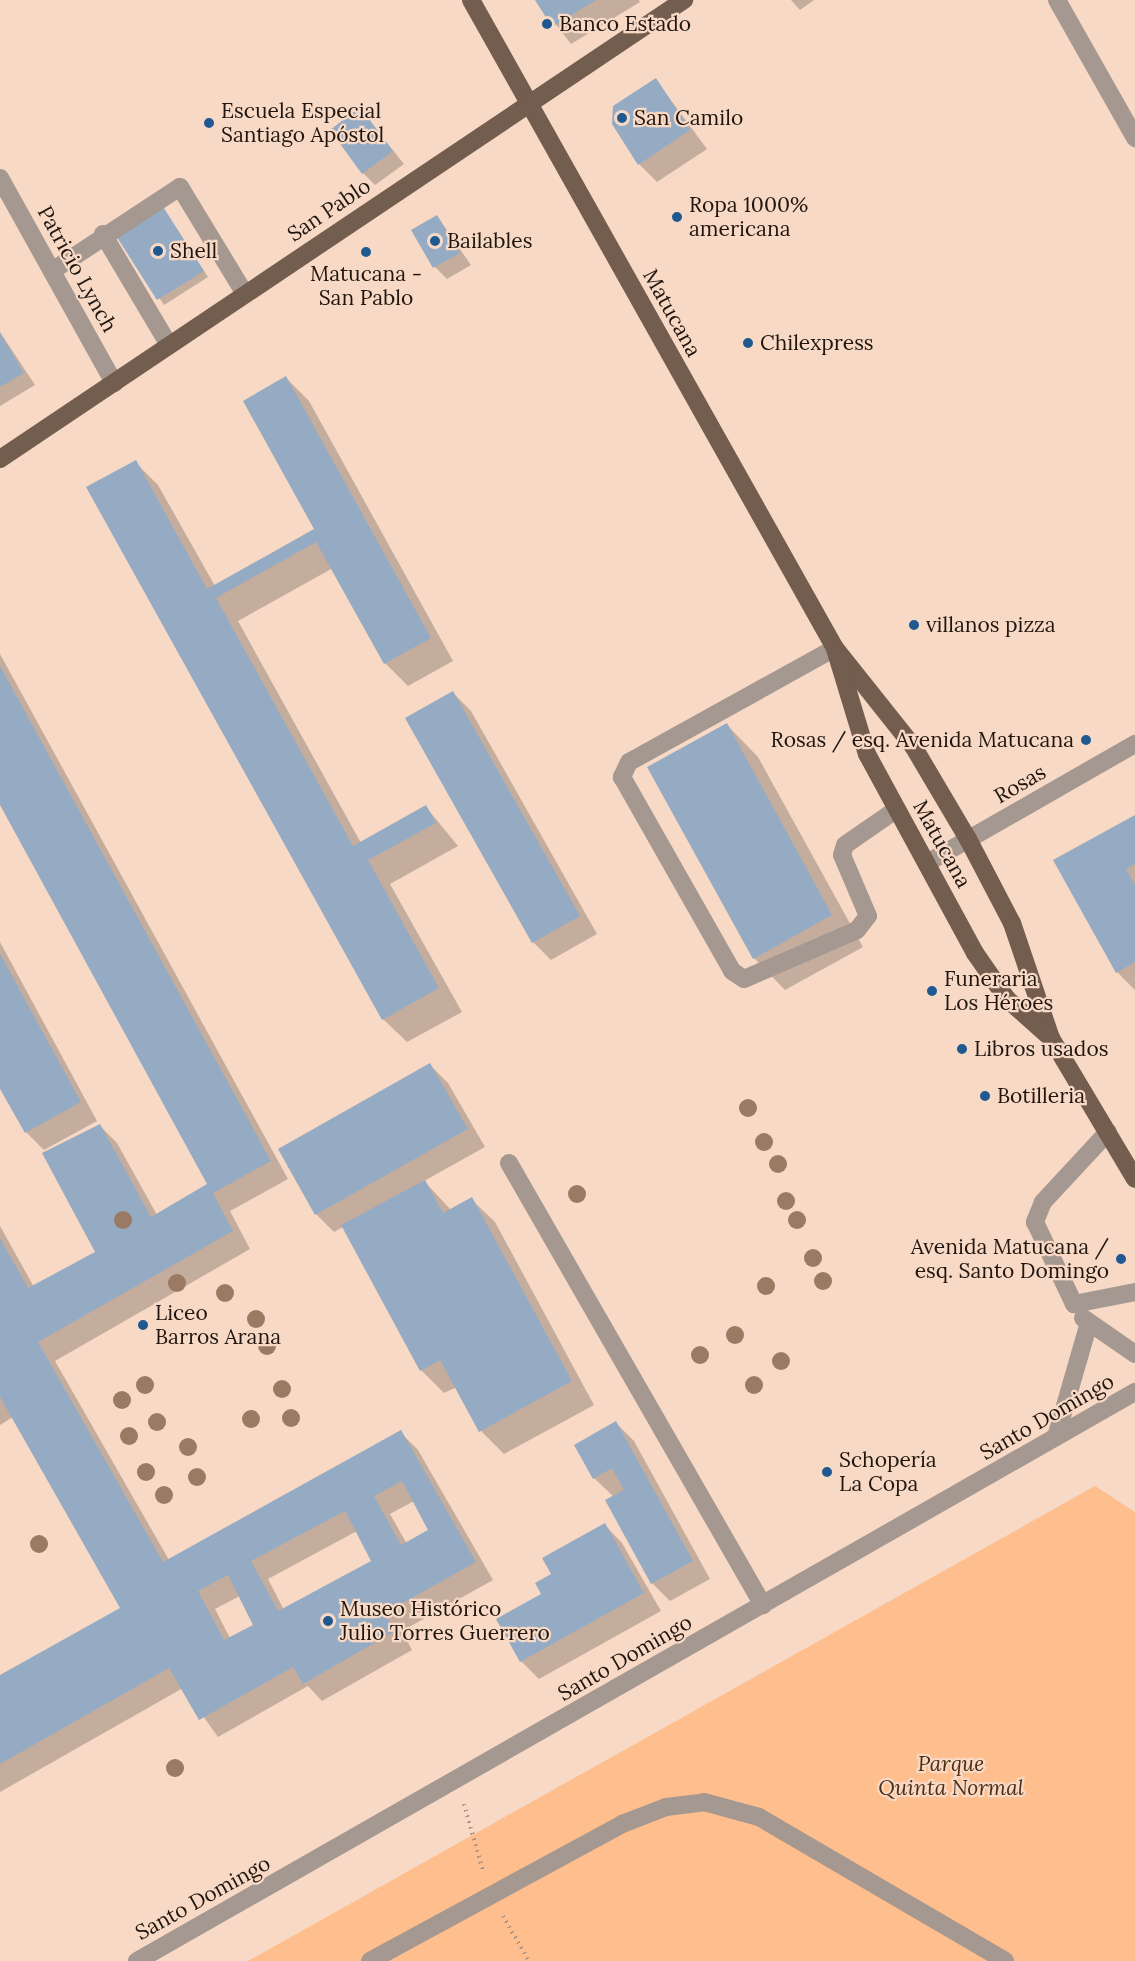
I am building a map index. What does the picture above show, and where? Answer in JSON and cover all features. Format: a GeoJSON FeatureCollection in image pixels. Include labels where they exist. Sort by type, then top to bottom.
{"type":"FeatureCollection","features":[{"type":"Feature","properties":{"kind":"main road","name":"Matucana"},"geometry":{"type":"LineString","coordinates":[[471,0],[835,648],[913,746],[968,839],[1012,923],[1051,1038],[1135,1179]]}},
{"type":"Feature","properties":{"kind":"main road","name":"San Pablo"},"geometry":{"type":"LineString","coordinates":[[0,459],[528,102],[684,0]]}},
{"type":"Feature","properties":{"kind":"main road","name":"Matucana"},"geometry":{"type":"LineString","coordinates":[[835,648],[855,726],[897,809],[990,977],[1051,1038]]}},
{"type":"Feature","properties":{"kind":"street"},"geometry":{"type":"LineString","coordinates":[[1057,0],[1135,138]]}},
{"type":"Feature","properties":{"kind":"street","name":"Patricio Lynch"},"geometry":{"type":"LineString","coordinates":[[0,178],[114,383]]}},
{"type":"Feature","properties":{"kind":"street"},"geometry":{"type":"LineString","coordinates":[[52,271],[103,234],[180,187],[245,294]]}},
{"type":"Feature","properties":{"kind":"street"},"geometry":{"type":"LineString","coordinates":[[103,234],[169,345]]}},
{"type":"Feature","properties":{"kind":"street"},"geometry":{"type":"LineString","coordinates":[[835,648],[629,762],[622,777],[732,972],[744,979],[857,930],[868,916],[842,855],[845,845],[897,809]]}},
{"type":"Feature","properties":{"kind":"street","name":"Rosas"},"geometry":{"type":"LineString","coordinates":[[927,863],[1135,744]]}},
{"type":"Feature","properties":{"kind":"street"},"geometry":{"type":"LineString","coordinates":[[1108,1132],[1043,1202],[1035,1222],[1074,1304],[1088,1326],[1135,1354]]}},
{"type":"Feature","properties":{"kind":"street"},"geometry":{"type":"LineString","coordinates":[[509,1163],[763,1605]]}},
{"type":"Feature","properties":{"kind":"street"},"geometry":{"type":"LineString","coordinates":[[1074,1304],[1135,1292]]}},
{"type":"Feature","properties":{"kind":"street"},"geometry":{"type":"LineString","coordinates":[[1056,1437],[1088,1326]]}},
{"type":"Feature","properties":{"kind":"street","name":"Santo Domingo"},"geometry":{"type":"LineString","coordinates":[[137,1961],[1135,1392]]}},
{"type":"Feature","properties":{"kind":"street"},"geometry":{"type":"LineString","coordinates":[[370,1961],[622,1824],[666,1807],[704,1802],[759,1817],[1005,1961]]}},
{"type":"Feature","properties":{"kind":"green space","name":"Parque Quinta Normal"},"geometry":{"type":"Polygon","coordinates":[[[1095,1486],[1135,1512],[1135,1961],[248,1961],[1095,1486]]]}},
{"type":"Feature","properties":{"kind":"building"},"geometry":{"type":"Polygon","coordinates":[[[535,0],[596,0],[552,27],[535,0]]]}},
{"type":"Feature","properties":{"kind":"building"},"geometry":{"type":"Polygon","coordinates":[[[656,78],[690,130],[638,165],[612,124],[613,106],[656,78]]]}},
{"type":"Feature","properties":{"kind":"building"},"geometry":{"type":"Polygon","coordinates":[[[360,107],[393,151],[362,174],[330,130],[360,107]]]}},
{"type":"Feature","properties":{"kind":"building","name":"Shell"},"geometry":{"type":"Polygon","coordinates":[[[160,202],[204,271],[157,300],[113,231],[160,202]]]}},
{"type":"Feature","properties":{"kind":"building","name":"Bailables"},"geometry":{"type":"Polygon","coordinates":[[[437,215],[460,253],[433,268],[411,230],[437,215]]]}},
{"type":"Feature","properties":{"kind":"building"},"geometry":{"type":"Polygon","coordinates":[[[0,333],[24,373],[0,387],[0,333]]]}},
{"type":"Feature","properties":{"kind":"building"},"geometry":{"type":"Polygon","coordinates":[[[286,376],[431,638],[384,664],[316,542],[216,598],[353,846],[426,805],[436,823],[368,860],[439,988],[382,1020],[86,487],[136,460],[207,589],[314,529],[243,401],[286,376]]]}},
{"type":"Feature","properties":{"kind":"building"},"geometry":{"type":"Polygon","coordinates":[[[0,666],[271,1161],[213,1193],[233,1231],[38,1342],[163,1562],[401,1430],[476,1562],[385,1613],[395,1631],[303,1684],[293,1667],[199,1720],[169,1668],[0,1764],[0,1675],[120,1608],[0,1397],[0,1238],[28,1288],[95,1252],[42,1153],[100,1124],[151,1217],[207,1184],[0,805],[0,666]],[[402,1481],[374,1496],[401,1545],[428,1530],[402,1481]],[[345,1511],[251,1561],[278,1611],[371,1561],[345,1511]],[[228,1575],[198,1591],[224,1640],[253,1625],[228,1575]]]}},
{"type":"Feature","properties":{"kind":"building"},"geometry":{"type":"Polygon","coordinates":[[[453,691],[580,916],[532,943],[405,718],[453,691]]]}},
{"type":"Feature","properties":{"kind":"building"},"geometry":{"type":"Polygon","coordinates":[[[727,723],[832,915],[753,959],[647,767],[727,723]]]}},
{"type":"Feature","properties":{"kind":"building"},"geometry":{"type":"Polygon","coordinates":[[[1135,815],[1135,864],[1126,869],[1135,885],[1135,962],[1116,973],[1053,860],[1135,815]]]}},
{"type":"Feature","properties":{"kind":"building"},"geometry":{"type":"Polygon","coordinates":[[[0,954],[81,1102],[25,1133],[0,1089],[0,954]]]}},
{"type":"Feature","properties":{"kind":"building"},"geometry":{"type":"Polygon","coordinates":[[[430,1063],[468,1129],[315,1215],[278,1149],[430,1063]]]}},
{"type":"Feature","properties":{"kind":"building"},"geometry":{"type":"Polygon","coordinates":[[[425,1180],[443,1213],[472,1197],[572,1381],[479,1432],[440,1360],[420,1371],[341,1225],[425,1180]]]}},
{"type":"Feature","properties":{"kind":"building"},"geometry":{"type":"Polygon","coordinates":[[[616,1421],[693,1561],[651,1584],[605,1500],[624,1490],[612,1468],[593,1479],[574,1445],[616,1421]]]}},
{"type":"Feature","properties":{"kind":"building"},"geometry":{"type":"Polygon","coordinates":[[[605,1523],[644,1593],[520,1662],[496,1619],[541,1594],[535,1583],[551,1574],[542,1558],[605,1523]]]}},
{"type":"Feature","properties":{"kind":"place","name":"Banco Estado"},"geometry":{"type":"Point","coordinates":[547,24]}},
{"type":"Feature","properties":{"kind":"place","name":"San Camilo"},"geometry":{"type":"Point","coordinates":[622,118]}},
{"type":"Feature","properties":{"kind":"place","name":"Escuela Especial Santiago Apóstol"},"geometry":{"type":"Point","coordinates":[209,123]}},
{"type":"Feature","properties":{"kind":"place","name":"Ropa 1000% americana"},"geometry":{"type":"Point","coordinates":[677,217]}},
{"type":"Feature","properties":{"kind":"place","name":"Bailables"},"geometry":{"type":"Point","coordinates":[435,241]}},
{"type":"Feature","properties":{"kind":"place","name":"Shell"},"geometry":{"type":"Point","coordinates":[158,251]}},
{"type":"Feature","properties":{"kind":"place","name":"Matucana - San Pablo"},"geometry":{"type":"Point","coordinates":[366,252]}},
{"type":"Feature","properties":{"kind":"place","name":"Chilexpress"},"geometry":{"type":"Point","coordinates":[748,343]}},
{"type":"Feature","properties":{"kind":"place","name":"villanos pizza"},"geometry":{"type":"Point","coordinates":[914,625]}},
{"type":"Feature","properties":{"kind":"place","name":"Rosas / esq. Avenida Matucana"},"geometry":{"type":"Point","coordinates":[1086,740]}},
{"type":"Feature","properties":{"kind":"place","name":"Funeraria Los Héroes"},"geometry":{"type":"Point","coordinates":[932,991]}},
{"type":"Feature","properties":{"kind":"place","name":"Libros usados"},"geometry":{"type":"Point","coordinates":[962,1049]}},
{"type":"Feature","properties":{"kind":"place","name":"Botilleria"},"geometry":{"type":"Point","coordinates":[985,1096]}},
{"type":"Feature","properties":{"kind":"place","name":"Avenida Matucana / esq. Santo Domingo"},"geometry":{"type":"Point","coordinates":[1121,1259]}},
{"type":"Feature","properties":{"kind":"place","name":"Liceo Barros Arana"},"geometry":{"type":"Point","coordinates":[143,1325]}},
{"type":"Feature","properties":{"kind":"place","name":"Schopería La Copa"},"geometry":{"type":"Point","coordinates":[827,1472]}},
{"type":"Feature","properties":{"kind":"place","name":"Museo Histórico Julio Torres Guerrero"},"geometry":{"type":"Point","coordinates":[328,1621]}}]}
